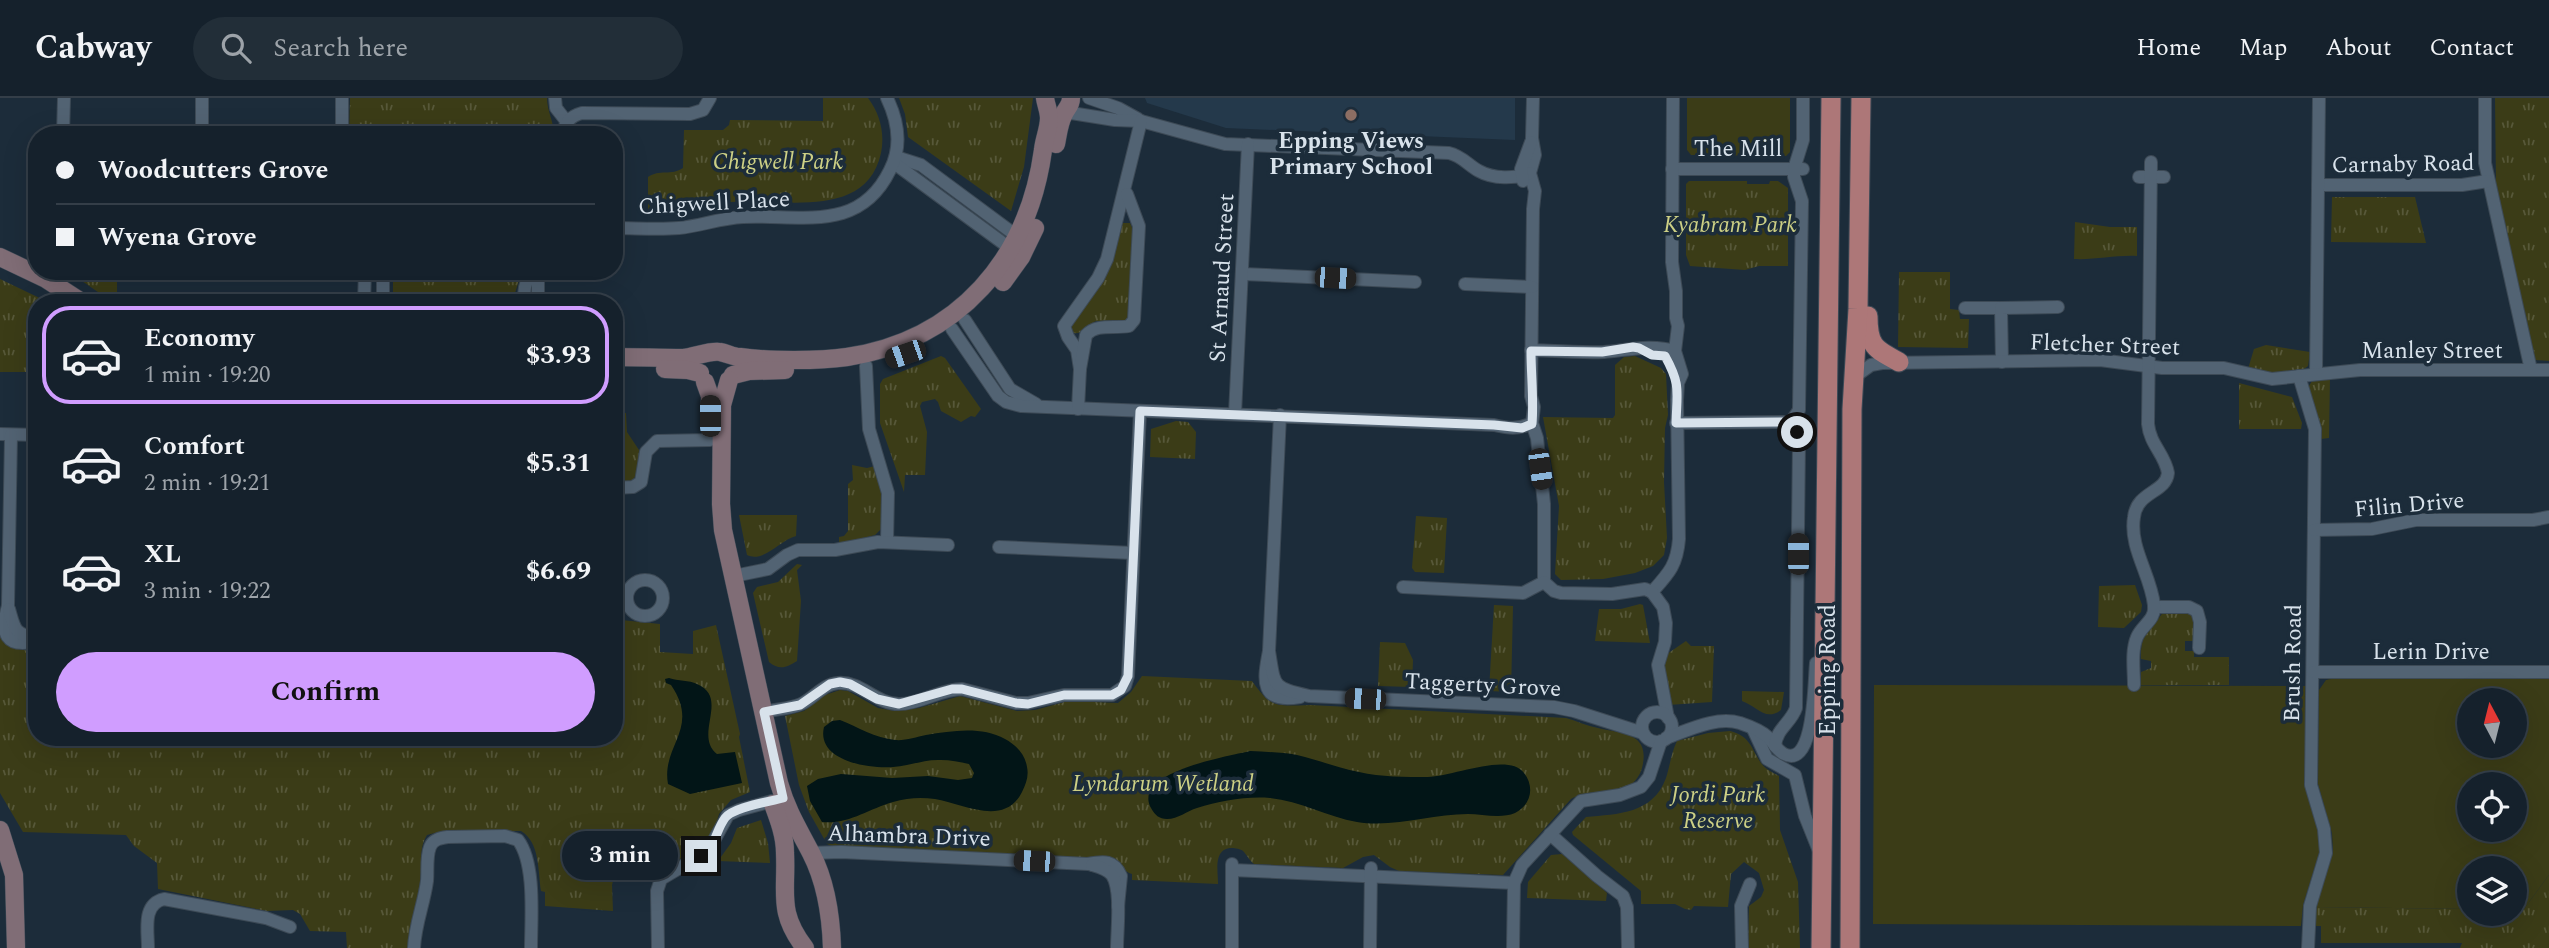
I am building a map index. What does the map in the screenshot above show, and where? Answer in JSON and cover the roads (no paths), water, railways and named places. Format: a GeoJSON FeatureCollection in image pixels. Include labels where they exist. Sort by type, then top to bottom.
{"type":"FeatureCollection","features":[{"type":"Feature","properties":{"kind":"main road","name":"Epping Road"},"geometry":{"type":"LineString","coordinates":[[1821,948],[1830,98]]}},
{"type":"Feature","properties":{"kind":"main road","name":"Epping Road"},"geometry":{"type":"LineString","coordinates":[[1850,948],[1853,378],[1858,309],[1861,98]]}},
{"type":"Feature","properties":{"kind":"main road"},"geometry":{"type":"LineString","coordinates":[[1860,200],[1867,238],[1868,336],[1873,346],[1899,362]]}},
{"type":"Feature","properties":{"kind":"street"},"geometry":{"type":"LineString","coordinates":[[63,126],[64,98]]}},
{"type":"Feature","properties":{"kind":"street"},"geometry":{"type":"LineString","coordinates":[[202,98],[202,126]]}},
{"type":"Feature","properties":{"kind":"street"},"geometry":{"type":"LineString","coordinates":[[342,98],[342,126]]}},
{"type":"Feature","properties":{"kind":"street"},"geometry":{"type":"LineString","coordinates":[[557,98],[570,119]]}},
{"type":"Feature","properties":{"kind":"street"},"geometry":{"type":"LineString","coordinates":[[567,126],[570,119],[582,113],[699,113],[707,106],[710,98]]}},
{"type":"Feature","properties":{"kind":"street"},"geometry":{"type":"LineString","coordinates":[[887,98],[897,123],[895,160],[1020,247]]}},
{"type":"Feature","properties":{"kind":"street"},"geometry":{"type":"LineString","coordinates":[[1089,98],[1118,108],[1141,121]]}},
{"type":"Feature","properties":{"kind":"street"},"geometry":{"type":"LineString","coordinates":[[1524,173],[1535,155],[1532,138],[1533,98]]}},
{"type":"Feature","properties":{"kind":"street"},"geometry":{"type":"LineString","coordinates":[[1652,592],[1670,573],[1678,556],[1678,383],[1669,352],[1676,318],[1672,262],[1673,98]]}},
{"type":"Feature","properties":{"kind":"street"},"geometry":{"type":"LineString","coordinates":[[1791,422],[1799,410],[1802,201],[1794,177],[1799,169],[1803,140],[1803,98]]}},
{"type":"Feature","properties":{"kind":"street"},"geometry":{"type":"LineString","coordinates":[[2316,373],[2319,98]]}},
{"type":"Feature","properties":{"kind":"street"},"geometry":{"type":"LineString","coordinates":[[2485,98],[2485,163],[2488,181],[2531,370]]}},
{"type":"Feature","properties":{"kind":"street"},"geometry":{"type":"LineString","coordinates":[[623,369],[678,369],[720,385],[731,377],[760,370],[828,370],[864,360],[905,354],[955,320],[1004,280],[1020,247],[1039,218],[1050,182],[1057,139],[1057,104],[1115,120],[1141,121],[1218,142],[1449,153],[1482,173],[1524,173]]}},
{"type":"Feature","properties":{"kind":"street"},"geometry":{"type":"LineString","coordinates":[[1080,369],[1077,350],[1064,331],[1065,322],[1103,269],[1121,211],[1122,193],[1141,121]]}},
{"type":"Feature","properties":{"kind":"street","name":"St Arnaud Street"},"geometry":{"type":"LineString","coordinates":[[1235,414],[1248,144]]}},
{"type":"Feature","properties":{"kind":"street","name":"Chigwell Place"},"geometry":{"type":"LineString","coordinates":[[623,228],[682,228],[744,216],[821,218],[839,215],[851,211],[873,196],[885,181],[895,160]]}},
{"type":"Feature","properties":{"kind":"street"},"geometry":{"type":"LineString","coordinates":[[2134,685],[2136,640],[2153,616],[2154,607],[2133,518],[2139,501],[2164,484],[2168,473],[2165,460],[2155,448],[2149,433],[2151,162]]}},
{"type":"Feature","properties":{"kind":"street","name":"The Mill"},"geometry":{"type":"LineString","coordinates":[[1672,169],[1799,169]]}},
{"type":"Feature","properties":{"kind":"street"},"geometry":{"type":"LineString","coordinates":[[1524,173],[1535,191],[1531,396],[1525,424]]}},
{"type":"Feature","properties":{"kind":"street","name":"Carnaby Road"},"geometry":{"type":"LineString","coordinates":[[2318,185],[2420,190],[2488,181]]}},
{"type":"Feature","properties":{"kind":"street"},"geometry":{"type":"LineString","coordinates":[[1064,331],[1075,336],[1087,334],[1097,328],[1125,327],[1133,323],[1139,226],[1137,216],[1128,201],[1126,183]]}},
{"type":"Feature","properties":{"kind":"street"},"geometry":{"type":"LineString","coordinates":[[1115,225],[1128,218],[1139,226]]}},
{"type":"Feature","properties":{"kind":"street"},"geometry":{"type":"LineString","coordinates":[[0,257],[28,268]]}},
{"type":"Feature","properties":{"kind":"street"},"geometry":{"type":"LineString","coordinates":[[0,270],[46,294]]}},
{"type":"Feature","properties":{"kind":"street"},"geometry":{"type":"LineString","coordinates":[[1242,274],[1415,282]]}},
{"type":"Feature","properties":{"kind":"street"},"geometry":{"type":"LineString","coordinates":[[54,280],[72,294]]}},
{"type":"Feature","properties":{"kind":"street"},"geometry":{"type":"LineString","coordinates":[[1465,284],[1532,287]]}},
{"type":"Feature","properties":{"kind":"street"},"geometry":{"type":"LineString","coordinates":[[1965,307],[2058,307]]}},
{"type":"Feature","properties":{"kind":"street"},"geometry":{"type":"LineString","coordinates":[[2001,308],[2002,362]]}},
{"type":"Feature","properties":{"kind":"street"},"geometry":{"type":"LineString","coordinates":[[955,320],[1010,389],[1042,407],[1525,424]]}},
{"type":"Feature","properties":{"kind":"street"},"geometry":{"type":"LineString","coordinates":[[1077,408],[1080,369],[1087,334]]}},
{"type":"Feature","properties":{"kind":"street"},"geometry":{"type":"LineString","coordinates":[[1531,351],[1602,352],[1639,348],[1669,352]]}},
{"type":"Feature","properties":{"kind":"street"},"geometry":{"type":"LineString","coordinates":[[623,357],[683,358],[716,351],[746,358],[864,360]]}},
{"type":"Feature","properties":{"kind":"street"},"geometry":{"type":"LineString","coordinates":[[726,354],[733,363],[731,377],[723,396],[716,440],[710,519],[728,577],[778,799],[785,852],[783,889],[786,913],[795,934],[805,948]]}},
{"type":"Feature","properties":{"kind":"street"},"geometry":{"type":"LineString","coordinates":[[706,355],[700,363],[710,396],[716,440]]}},
{"type":"Feature","properties":{"kind":"street"},"geometry":{"type":"LineString","coordinates":[[864,360],[869,429],[888,493],[887,542]]}},
{"type":"Feature","properties":{"kind":"street","name":"Fletcher Street"},"geometry":{"type":"LineString","coordinates":[[1853,378],[1871,365],[1899,362],[2100,360],[2149,366],[2224,368],[2272,379],[2316,373]]}},
{"type":"Feature","properties":{"kind":"street","name":"Manley Street"},"geometry":{"type":"LineString","coordinates":[[2316,373],[2360,370],[2549,370]]}},
{"type":"Feature","properties":{"kind":"street","name":"Brush Road"},"geometry":{"type":"LineString","coordinates":[[2298,376],[2315,429],[2311,785],[2325,829],[2326,853],[2310,906],[2308,948]]}},
{"type":"Feature","properties":{"kind":"street"},"geometry":{"type":"LineString","coordinates":[[758,713],[800,705],[830,684],[840,682],[850,684],[877,699],[899,704],[952,689],[962,689],[1021,704],[1064,695],[1107,696],[1117,693],[1125,686],[1128,676],[1140,411]]}},
{"type":"Feature","properties":{"kind":"street","name":"Taggerty Grove"},"geometry":{"type":"LineString","coordinates":[[1280,415],[1269,651],[1264,678],[1269,691],[1281,699],[1309,696],[1555,707],[1612,722],[1645,735]]}},
{"type":"Feature","properties":{"kind":"street"},"geometry":{"type":"LineString","coordinates":[[1676,423],[1791,422]]}},
{"type":"Feature","properties":{"kind":"street"},"geometry":{"type":"LineString","coordinates":[[1753,729],[1786,722],[1792,718],[1796,708],[1799,442],[1791,422]]}},
{"type":"Feature","properties":{"kind":"street"},"geometry":{"type":"LineString","coordinates":[[1525,424],[1537,438],[1544,504],[1544,582],[1561,593],[1605,594],[1645,589],[1652,592],[1663,607],[1666,623],[1665,642],[1658,665],[1659,694],[1642,725],[1651,766]]}},
{"type":"Feature","properties":{"kind":"street"},"geometry":{"type":"LineString","coordinates":[[28,435],[5,434],[8,606],[3,626],[8,637],[19,644],[28,642]]}},
{"type":"Feature","properties":{"kind":"street"},"geometry":{"type":"LineString","coordinates":[[623,488],[633,487],[641,482],[646,452],[657,441],[716,440]]}},
{"type":"Feature","properties":{"kind":"street","name":"Filin Drive"},"geometry":{"type":"LineString","coordinates":[[2314,530],[2372,529],[2416,520],[2533,520],[2549,517]]}},
{"type":"Feature","properties":{"kind":"street"},"geometry":{"type":"LineString","coordinates":[[728,577],[768,569],[799,550],[835,550],[873,542],[948,545]]}},
{"type":"Feature","properties":{"kind":"street"},"geometry":{"type":"LineString","coordinates":[[999,547],[1133,553]]}},
{"type":"Feature","properties":{"kind":"street"},"geometry":{"type":"LineString","coordinates":[[1647,717],[1661,713],[1669,720],[1688,727],[1726,721],[1740,723],[1767,736],[1784,755],[1793,756],[1800,752],[1809,737],[1825,579]]}},
{"type":"Feature","properties":{"kind":"street"},"geometry":{"type":"LineString","coordinates":[[1403,587],[1523,593],[1544,582]]}},
{"type":"Feature","properties":{"kind":"street"},"geometry":{"type":"LineString","coordinates":[[2154,607],[2189,607],[2196,611],[2200,622],[2199,648]]}},
{"type":"Feature","properties":{"kind":"street","name":"Lerin Drive"},"geometry":{"type":"LineString","coordinates":[[2313,672],[2549,672]]}},
{"type":"Feature","properties":{"kind":"street"},"geometry":{"type":"LineString","coordinates":[[1513,948],[1514,883],[1522,865],[1581,801],[1630,793],[1641,787],[1649,777],[1651,766],[1671,730],[1659,683]]}},
{"type":"Feature","properties":{"kind":"street","name":"Taggerty Grove"},"geometry":{"type":"LineString","coordinates":[[1612,722],[1647,717]]}},
{"type":"Feature","properties":{"kind":"street"},"geometry":{"type":"LineString","coordinates":[[1775,746],[1776,737],[1786,722]]}},
{"type":"Feature","properties":{"kind":"street"},"geometry":{"type":"LineString","coordinates":[[1645,735],[1653,741],[1664,740],[1699,726]]}},
{"type":"Feature","properties":{"kind":"street"},"geometry":{"type":"LineString","coordinates":[[1753,729],[1767,759],[1795,775],[1805,816],[1822,860]]}},
{"type":"Feature","properties":{"kind":"street"},"geometry":{"type":"LineString","coordinates":[[778,799],[811,853],[826,899],[832,948]]}},
{"type":"Feature","properties":{"kind":"street"},"geometry":{"type":"LineString","coordinates":[[657,948],[657,891],[661,879],[708,851],[728,815],[778,799]]}},
{"type":"Feature","properties":{"kind":"street"},"geometry":{"type":"LineString","coordinates":[[0,831],[14,875],[16,948]]}},
{"type":"Feature","properties":{"kind":"street"},"geometry":{"type":"LineString","coordinates":[[1550,834],[1623,896],[1627,907],[1628,948]]}},
{"type":"Feature","properties":{"kind":"street"},"geometry":{"type":"LineString","coordinates":[[414,948],[431,844],[440,838],[448,837],[505,836],[519,840],[525,852],[530,893],[531,948]]}},
{"type":"Feature","properties":{"kind":"street"},"geometry":{"type":"LineString","coordinates":[[785,852],[811,853]]}},
{"type":"Feature","properties":{"kind":"street","name":"Alhambra Drive"},"geometry":{"type":"LineString","coordinates":[[811,853],[841,852],[1088,864],[1105,869],[1113,877],[1118,906],[1117,948]]}},
{"type":"Feature","properties":{"kind":"street"},"geometry":{"type":"LineString","coordinates":[[1232,948],[1232,866],[1371,872],[1514,883]]}},
{"type":"Feature","properties":{"kind":"street"},"geometry":{"type":"LineString","coordinates":[[1370,948],[1371,872]]}},
{"type":"Feature","properties":{"kind":"street"},"geometry":{"type":"LineString","coordinates":[[1742,948],[1741,906],[1750,884]]}},
{"type":"Feature","properties":{"kind":"street"},"geometry":{"type":"LineString","coordinates":[[148,948],[149,911],[155,902],[164,899],[266,918],[290,926]]}},
{"type":"Feature","properties":{"kind":"place","name":"Epping Views Primary School"},"geometry":{"type":"Point","coordinates":[1351,115]}},
{"type":"Feature","properties":{"kind":"park label","name":"Chigwell Park"},"geometry":{"type":"Point","coordinates":[778,161]}},
{"type":"Feature","properties":{"kind":"park label","name":"Kyabram Park"},"geometry":{"type":"Point","coordinates":[1730,224]}},
{"type":"Feature","properties":{"kind":"park label","name":"Lyndarum Wetland"},"geometry":{"type":"Point","coordinates":[1163,783]}},
{"type":"Feature","properties":{"kind":"park label","name":"Jordi Park Reserve"},"geometry":{"type":"Point","coordinates":[1718,807]}}]}
